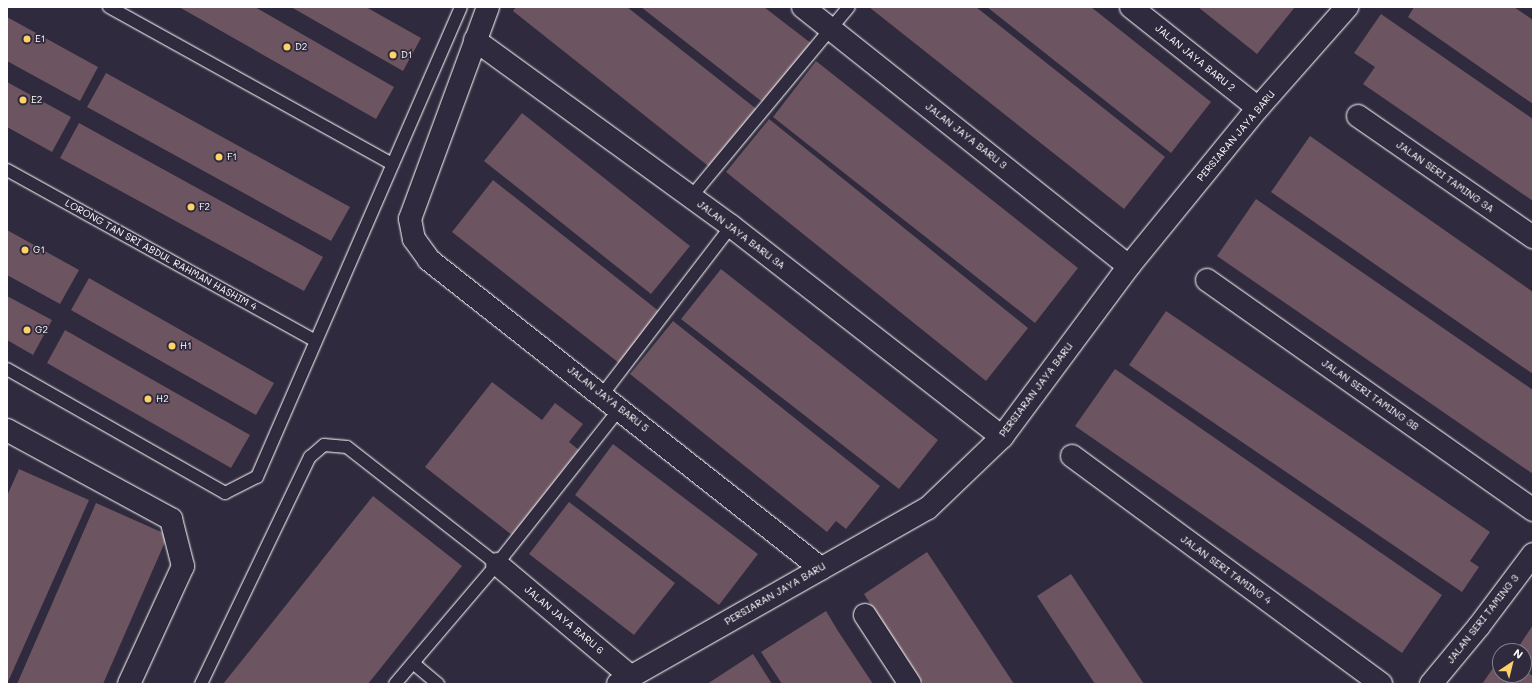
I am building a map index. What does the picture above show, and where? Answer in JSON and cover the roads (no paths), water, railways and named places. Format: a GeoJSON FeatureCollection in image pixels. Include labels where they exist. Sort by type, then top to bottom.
{"type":"FeatureCollection","features":[{"type":"Feature","properties":{"kind":"street"},"geometry":{"type":"LineString","coordinates":[[475,40],[488,7]]}},
{"type":"Feature","properties":{"kind":"street","name":"JALAN JAYA BARU 3"},"geometry":{"type":"LineString","coordinates":[[803,7],[1129,266]]}},
{"type":"Feature","properties":{"kind":"street","name":"JALAN JAYA BARU 2"},"geometry":{"type":"LineString","coordinates":[[1131,7],[1258,108]]}},
{"type":"Feature","properties":{"kind":"street","name":"PERSIARAN JAYA BARU"},"geometry":{"type":"LineString","coordinates":[[624,680],[928,508],[1002,437],[1129,266],[1258,108],[1347,7]]}},
{"type":"Feature","properties":{"kind":"street","name":"JALAN JAYA BARU 3A"},"geometry":{"type":"LineString","coordinates":[[475,40],[731,226],[1002,437]]}},
{"type":"Feature","properties":{"kind":"street","name":"JALAN JAYA BARU 5"},"geometry":{"type":"LineString","coordinates":[[475,40],[410,219],[414,239],[429,260],[620,408],[821,568]]}},
{"type":"Feature","properties":{"kind":"street","name":"JALAN SERI TAMING 3A"},"geometry":{"type":"LineString","coordinates":[[1358,116],[1533,238]]}},
{"type":"Feature","properties":{"kind":"street","name":"JALAN SERI TAMING 3B"},"geometry":{"type":"LineString","coordinates":[[1207,280],[1533,510]]}},
{"type":"Feature","properties":{"kind":"street"},"geometry":{"type":"LineString","coordinates":[[9,435],[171,519],[183,566],[129,684]]}},
{"type":"Feature","properties":{"kind":"street","name":"JALAN SERI TAMING 4"},"geometry":{"type":"LineString","coordinates":[[1072,456],[1381,684]]}},
{"type":"Feature","properties":{"kind":"street","name":"JALAN SERI TAMING 3"},"geometry":{"type":"LineString","coordinates":[[1432,684],[1479,626],[1533,554]]}},
{"type":"Feature","properties":{"kind":"street","name":"JALAN JAYA BARU 6"},"geometry":{"type":"LineString","coordinates":[[497,564],[624,680]]}},
{"type":"Feature","properties":{"kind":"street"},"geometry":{"type":"LineString","coordinates":[[865,615],[910,684]]}},
{"type":"Feature","properties":{"kind":"lane"},"geometry":{"type":"LineString","coordinates":[[109,7],[392,164]]}},
{"type":"Feature","properties":{"kind":"lane"},"geometry":{"type":"LineString","coordinates":[[7,369],[225,493],[257,477],[461,7]]}},
{"type":"Feature","properties":{"kind":"lane"},"geometry":{"type":"LineString","coordinates":[[691,197],[849,7]]}},
{"type":"Feature","properties":{"kind":"lane","name":"LORONG TAN SRI ABDUL RAHMAN HASHIM 4"},"geometry":{"type":"LineString","coordinates":[[7,170],[315,341]]}},
{"type":"Feature","properties":{"kind":"lane"},"geometry":{"type":"LineString","coordinates":[[602,395],[731,226]]}},
{"type":"Feature","properties":{"kind":"lane"},"geometry":{"type":"LineString","coordinates":[[395,684],[497,564],[620,408]]}},
{"type":"Feature","properties":{"kind":"lane"},"geometry":{"type":"LineString","coordinates":[[201,684],[310,457],[324,445],[347,447],[497,564]]}},
{"type":"Feature","properties":{"kind":"lane"},"geometry":{"type":"LineString","coordinates":[[413,664],[438,684]]}},
{"type":"Feature","properties":{"kind":"place","name":"E1"},"geometry":{"type":"Point","coordinates":[27,39]}},
{"type":"Feature","properties":{"kind":"place","name":"D2"},"geometry":{"type":"Point","coordinates":[287,47]}},
{"type":"Feature","properties":{"kind":"place","name":"D1"},"geometry":{"type":"Point","coordinates":[393,55]}},
{"type":"Feature","properties":{"kind":"place","name":"E2"},"geometry":{"type":"Point","coordinates":[23,100]}},
{"type":"Feature","properties":{"kind":"place","name":"F1"},"geometry":{"type":"Point","coordinates":[219,157]}},
{"type":"Feature","properties":{"kind":"place","name":"F2"},"geometry":{"type":"Point","coordinates":[191,207]}},
{"type":"Feature","properties":{"kind":"place","name":"G1"},"geometry":{"type":"Point","coordinates":[25,250]}},
{"type":"Feature","properties":{"kind":"place","name":"G2"},"geometry":{"type":"Point","coordinates":[27,330]}},
{"type":"Feature","properties":{"kind":"place","name":"H1"},"geometry":{"type":"Point","coordinates":[172,346]}},
{"type":"Feature","properties":{"kind":"place","name":"H2"},"geometry":{"type":"Point","coordinates":[148,399]}}]}
